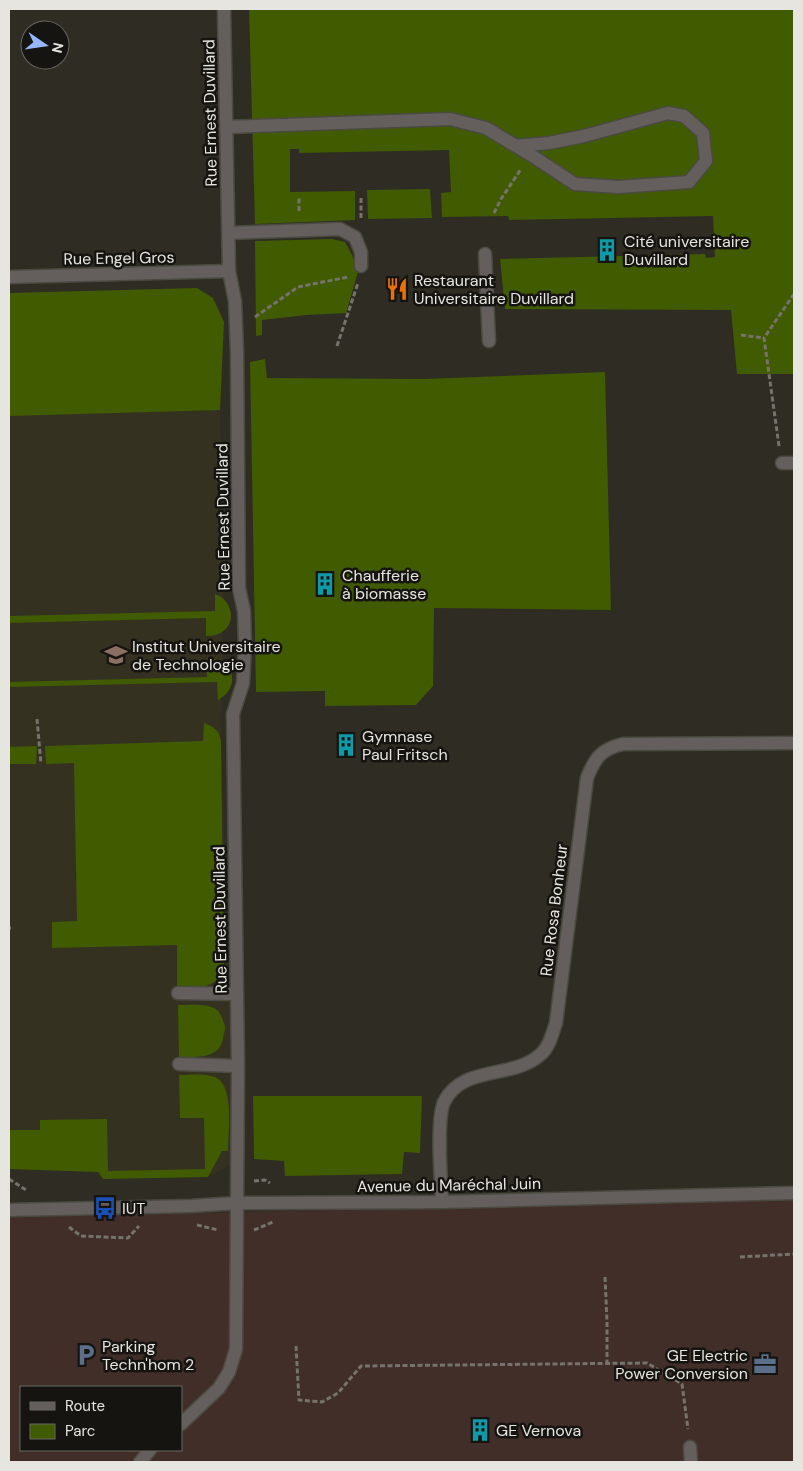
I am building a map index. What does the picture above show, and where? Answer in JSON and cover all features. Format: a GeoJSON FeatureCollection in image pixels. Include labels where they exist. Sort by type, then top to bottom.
{"type":"FeatureCollection","features":[{"type":"Feature","properties":{"kind":"street","name":"Rue Ernest Duvillard"},"geometry":{"type":"LineString","coordinates":[[182,1423],[219,1388],[229,1372],[236,1349],[238,1066],[233,714],[243,683],[244,611],[239,588],[236,337],[235,301],[229,272],[230,233],[224,9]]}},
{"type":"Feature","properties":{"kind":"street"},"geometry":{"type":"LineString","coordinates":[[227,127],[450,119],[486,128],[575,184],[618,187],[689,182],[706,161],[704,133],[684,116],[668,113],[584,136],[550,143],[515,146]]}},
{"type":"Feature","properties":{"kind":"street"},"geometry":{"type":"LineString","coordinates":[[230,233],[340,229],[355,237],[360,252],[361,266]]}},
{"type":"Feature","properties":{"kind":"street"},"geometry":{"type":"LineString","coordinates":[[485,254],[489,341]]}},
{"type":"Feature","properties":{"kind":"street","name":"Rue Engel Gros"},"geometry":{"type":"LineString","coordinates":[[9,277],[229,272]]}},
{"type":"Feature","properties":{"kind":"street","name":"Rue Rosa Bonheur"},"geometry":{"type":"LineString","coordinates":[[442,1202],[440,1136],[444,1103],[455,1088],[466,1080],[480,1075],[519,1067],[542,1054],[550,1041],[556,1023],[587,778],[596,759],[611,747],[623,744],[794,743]]}},
{"type":"Feature","properties":{"kind":"street"},"geometry":{"type":"LineString","coordinates":[[178,994],[237,994]]}},
{"type":"Feature","properties":{"kind":"street"},"geometry":{"type":"LineString","coordinates":[[179,1064],[238,1066]]}},
{"type":"Feature","properties":{"kind":"street","name":"Avenue du Maréchal Juin"},"geometry":{"type":"LineString","coordinates":[[9,1210],[191,1206],[237,1203],[442,1202],[794,1193]]}},
{"type":"Feature","properties":{"kind":"street"},"geometry":{"type":"LineString","coordinates":[[690,1447],[691,1462]]}},
{"type":"Feature","properties":{"kind":"street"},"geometry":{"type":"LineString","coordinates":[[140,1462],[149,1451]]}},
{"type":"Feature","properties":{"kind":"path"},"geometry":{"type":"LineString","coordinates":[[494,213],[500,199],[531,155]]}},
{"type":"Feature","properties":{"kind":"path"},"geometry":{"type":"LineString","coordinates":[[236,337],[259,313],[298,287],[353,277]]}},
{"type":"Feature","properties":{"kind":"path"},"geometry":{"type":"LineString","coordinates":[[337,346],[356,288]]}},
{"type":"Feature","properties":{"kind":"path"},"geometry":{"type":"LineString","coordinates":[[788,463],[764,338],[794,294]]}},
{"type":"Feature","properties":{"kind":"path"},"geometry":{"type":"LineString","coordinates":[[741,335],[764,338]]}},
{"type":"Feature","properties":{"kind":"path"},"geometry":{"type":"LineString","coordinates":[[37,719],[41,764]]}},
{"type":"Feature","properties":{"kind":"path"},"geometry":{"type":"LineString","coordinates":[[740,1257],[794,1254]]}},
{"type":"Feature","properties":{"kind":"path"},"geometry":{"type":"LineString","coordinates":[[605,1277],[608,1322],[607,1364]]}},
{"type":"Feature","properties":{"kind":"path"},"geometry":{"type":"LineString","coordinates":[[296,1346],[299,1400],[322,1402],[338,1393],[361,1366],[646,1363],[682,1384],[690,1447]]}},
{"type":"Feature","properties":{"kind":"shaded area","name":"Institut Universitaire de Technologie"},"geometry":{"type":"Polygon","coordinates":[[[197,288],[213,298],[224,322],[220,410],[224,570],[221,741],[235,1163],[208,1177],[103,1179],[98,1172],[9,1169],[9,293],[197,288]]]}},
{"type":"Feature","properties":{"kind":"shaded area"},"geometry":{"type":"Polygon","coordinates":[[[794,1198],[794,1462],[9,1462],[9,1217],[655,1203],[794,1198]]]}},
{"type":"Feature","properties":{"kind":"green space"},"geometry":{"type":"Polygon","coordinates":[[[249,9],[794,9],[794,374],[737,374],[731,310],[505,309],[500,259],[705,254],[706,258],[715,257],[713,216],[509,220],[508,216],[442,217],[441,193],[451,192],[449,150],[299,153],[299,149],[290,149],[290,192],[355,191],[355,220],[255,224],[249,9]]]}},
{"type":"Feature","properties":{"kind":"green space"},"geometry":{"type":"Polygon","coordinates":[[[430,189],[432,218],[368,219],[367,190],[430,189]]]}},
{"type":"Feature","properties":{"kind":"green space"},"geometry":{"type":"Polygon","coordinates":[[[332,239],[345,242],[358,272],[346,313],[262,320],[262,335],[256,336],[255,241],[332,239]]]}},
{"type":"Feature","properties":{"kind":"green space"},"geometry":{"type":"Polygon","coordinates":[[[197,288],[213,298],[224,322],[220,410],[9,416],[9,293],[197,288]]]}},
{"type":"Feature","properties":{"kind":"green space"},"geometry":{"type":"Polygon","coordinates":[[[265,359],[267,378],[425,379],[605,372],[611,610],[434,608],[433,686],[416,705],[325,706],[325,691],[256,692],[250,362],[265,359]]]}},
{"type":"Feature","properties":{"kind":"green space"},"geometry":{"type":"Polygon","coordinates":[[[215,594],[225,601],[231,617],[227,628],[212,636],[206,636],[206,618],[9,623],[9,616],[215,611],[215,594]]]}},
{"type":"Feature","properties":{"kind":"green space"},"geometry":{"type":"Polygon","coordinates":[[[207,658],[216,659],[223,663],[232,674],[230,688],[218,700],[217,682],[9,687],[9,682],[207,677],[207,658]]]}},
{"type":"Feature","properties":{"kind":"green space"},"geometry":{"type":"Polygon","coordinates":[[[204,723],[215,729],[221,741],[224,972],[209,985],[197,987],[177,986],[177,945],[52,948],[52,922],[77,921],[74,763],[46,764],[45,746],[203,741],[204,723]]]}},
{"type":"Feature","properties":{"kind":"green space"},"geometry":{"type":"Polygon","coordinates":[[[37,746],[36,764],[9,764],[9,747],[37,746]]]}},
{"type":"Feature","properties":{"kind":"green space"},"geometry":{"type":"Polygon","coordinates":[[[178,1005],[203,1005],[218,1011],[225,1026],[221,1045],[217,1050],[207,1055],[179,1057],[178,1005]]]}},
{"type":"Feature","properties":{"kind":"green space"},"geometry":{"type":"Polygon","coordinates":[[[179,1075],[215,1077],[221,1082],[228,1099],[228,1151],[222,1151],[208,1177],[103,1179],[98,1172],[9,1169],[9,1130],[40,1130],[40,1120],[107,1119],[108,1171],[205,1169],[204,1118],[180,1118],[179,1075]]]}},
{"type":"Feature","properties":{"kind":"green space"},"geometry":{"type":"Polygon","coordinates":[[[253,1096],[422,1096],[420,1153],[404,1152],[402,1174],[285,1176],[284,1161],[254,1159],[253,1096]]]}},
{"type":"Feature","properties":{"kind":"place","name":"Cité universitaire Duvillard"},"geometry":{"type":"Point","coordinates":[607,250]}},
{"type":"Feature","properties":{"kind":"place","name":"Restaurant Universitaire Duvillard"},"geometry":{"type":"Point","coordinates":[397,289]}},
{"type":"Feature","properties":{"kind":"place","name":"Chaufferie à biomasse"},"geometry":{"type":"Point","coordinates":[325,584]}},
{"type":"Feature","properties":{"kind":"place","name":"Institut Universitaire de Technologie"},"geometry":{"type":"Point","coordinates":[116,655]}},
{"type":"Feature","properties":{"kind":"place","name":"Gymnase Paul Fritsch"},"geometry":{"type":"Point","coordinates":[346,745]}},
{"type":"Feature","properties":{"kind":"place","name":"IUT"},"geometry":{"type":"Point","coordinates":[105,1208]}},
{"type":"Feature","properties":{"kind":"place","name":"Parking Techn'hom 2"},"geometry":{"type":"Point","coordinates":[86,1355]}},
{"type":"Feature","properties":{"kind":"place","name":"GE Electric Power Conversion"},"geometry":{"type":"Point","coordinates":[765,1364]}},
{"type":"Feature","properties":{"kind":"place","name":"GE Vernova"},"geometry":{"type":"Point","coordinates":[480,1430]}}]}
